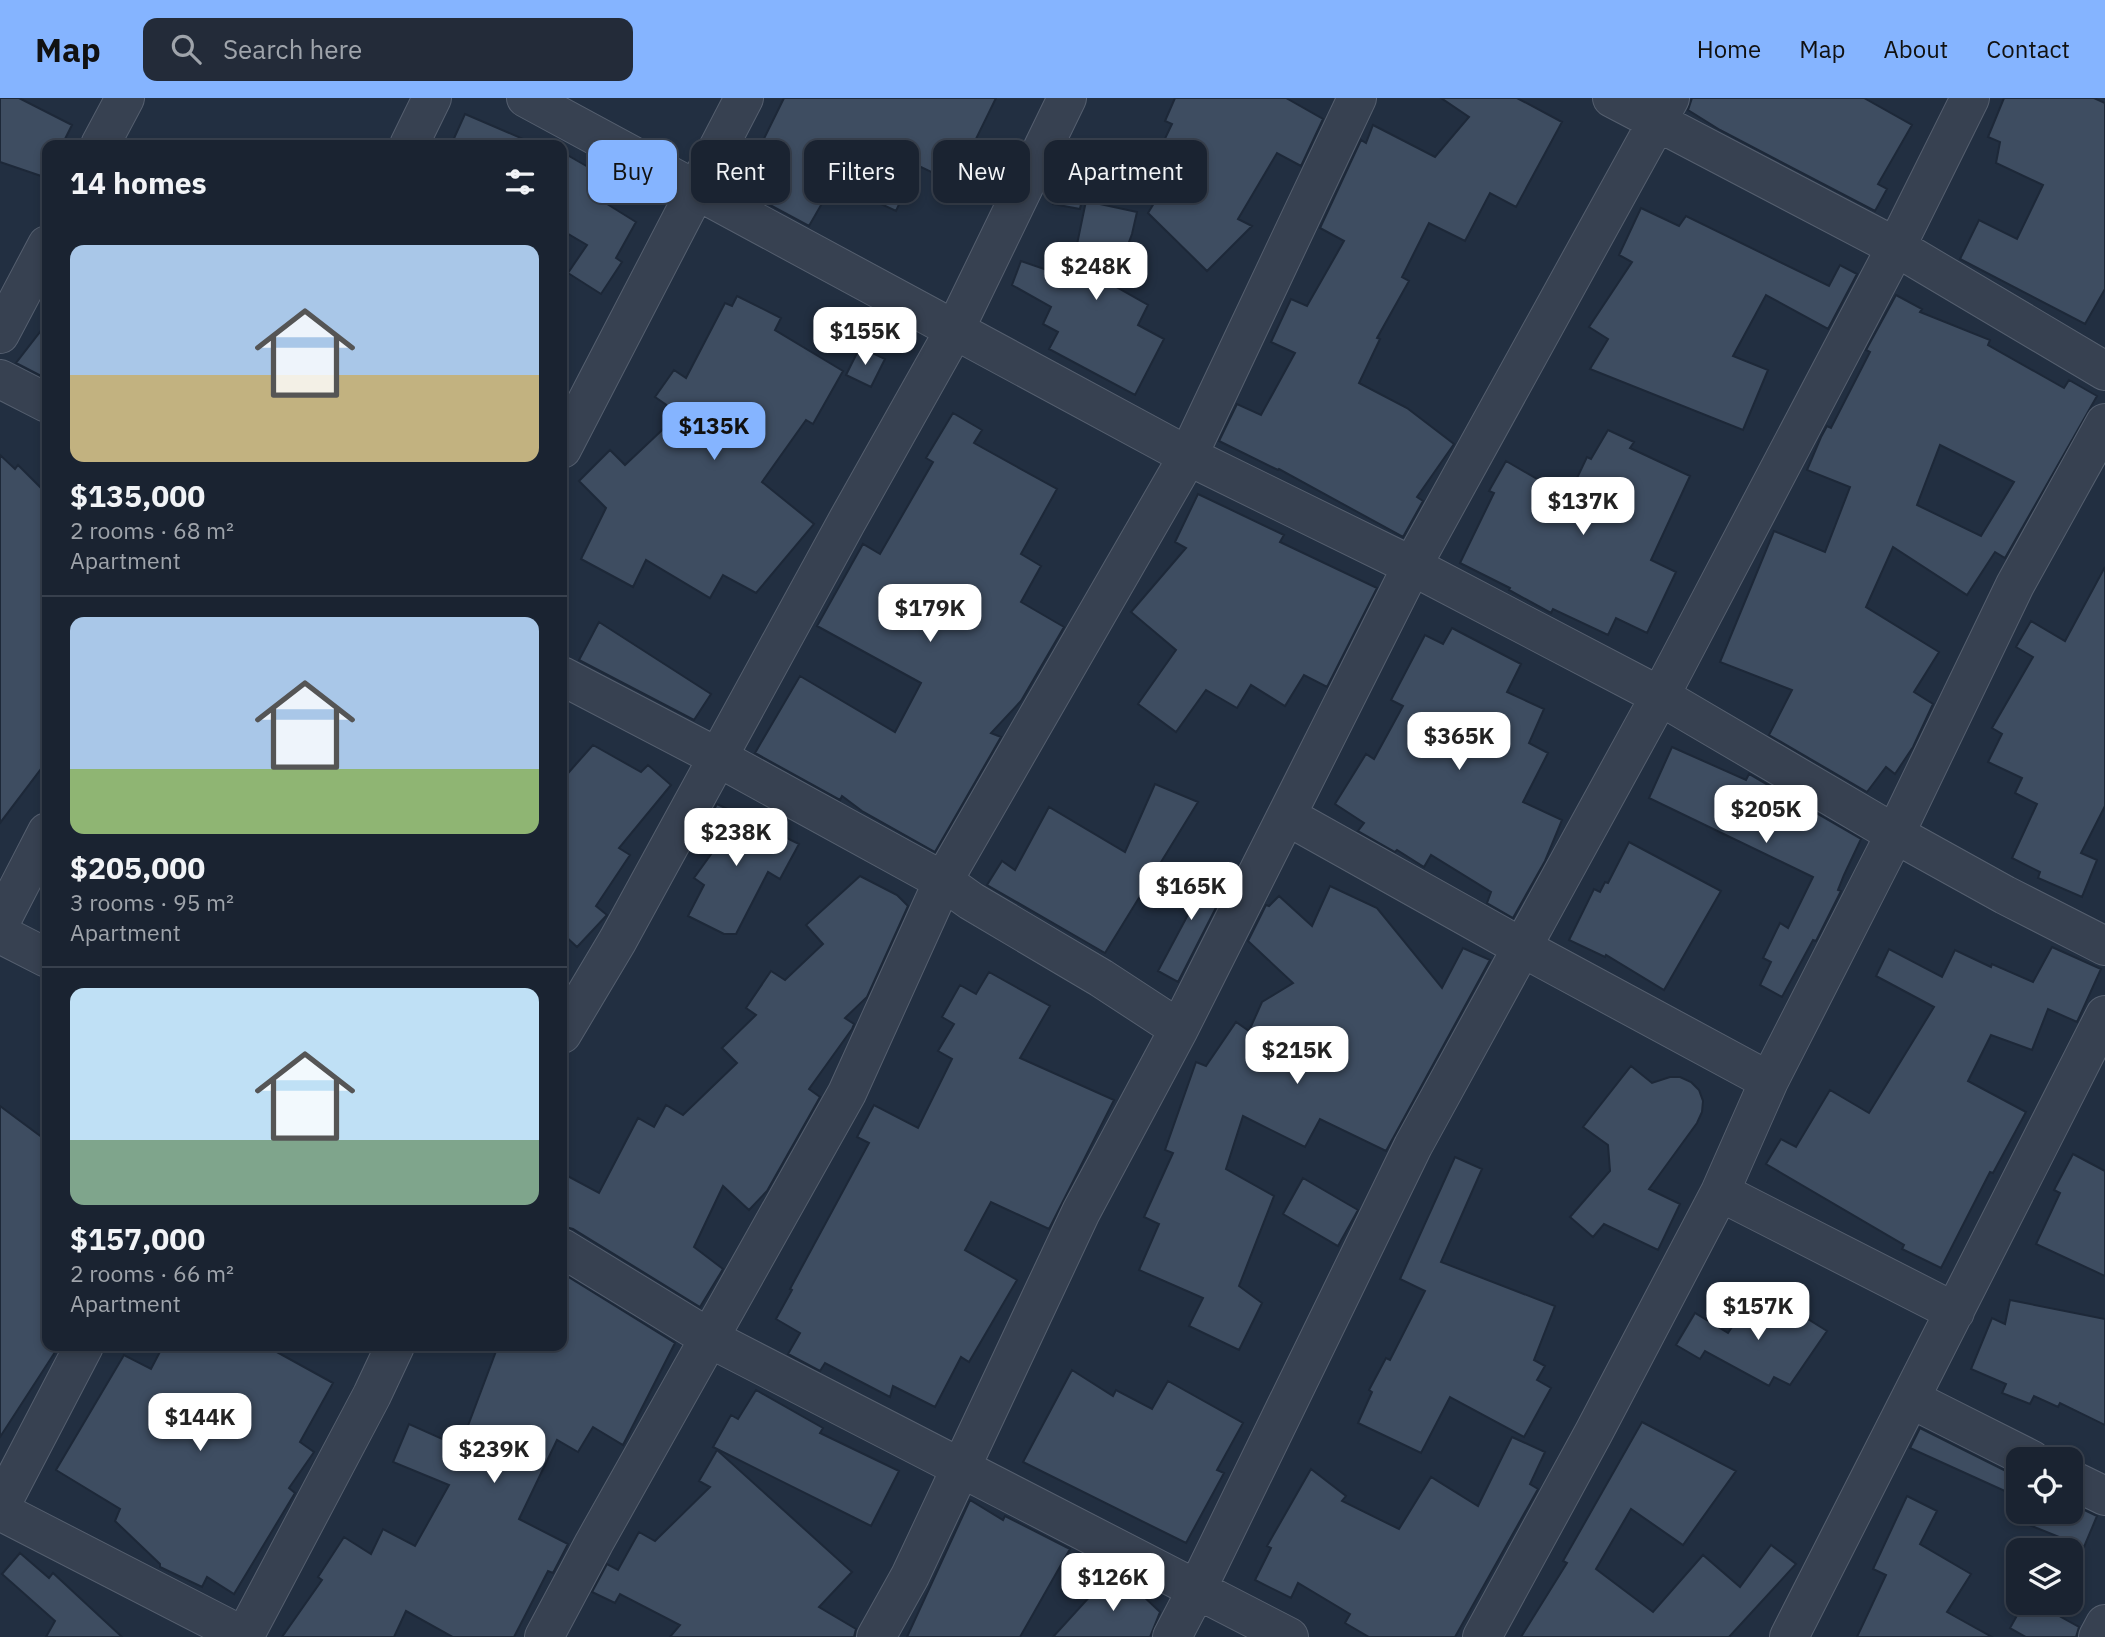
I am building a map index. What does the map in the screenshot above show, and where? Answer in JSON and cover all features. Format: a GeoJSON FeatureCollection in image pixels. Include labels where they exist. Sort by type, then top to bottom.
{"type":"FeatureCollection","features":[{"type":"Feature","properties":{"kind":"street"},"geometry":{"type":"LineString","coordinates":[[103,140],[125,98]]}},
{"type":"Feature","properties":{"kind":"street"},"geometry":{"type":"LineString","coordinates":[[411,140],[432,98]]}},
{"type":"Feature","properties":{"kind":"street"},"geometry":{"type":"LineString","coordinates":[[526,98],[691,189]]}},
{"type":"Feature","properties":{"kind":"street"},"geometry":{"type":"LineString","coordinates":[[722,140],[744,98]]}},
{"type":"Feature","properties":{"kind":"street"},"geometry":{"type":"LineString","coordinates":[[567,1026],[618,940],[956,329],[1067,98]]}},
{"type":"Feature","properties":{"kind":"street"},"geometry":{"type":"LineString","coordinates":[[544,1637],[847,1093],[943,881],[1188,456],[1357,98]]}},
{"type":"Feature","properties":{"kind":"street"},"geometry":{"type":"LineString","coordinates":[[1612,98],[1664,110],[2105,371]]}},
{"type":"Feature","properties":{"kind":"street"},"geometry":{"type":"LineString","coordinates":[[1172,1637],[1413,1146],[1660,696],[1896,247],[1970,98]]}},
{"type":"Feature","properties":{"kind":"street"},"geometry":{"type":"LineString","coordinates":[[876,1637],[910,1576],[1081,1212],[1179,1029],[1412,566],[1664,110]]}},
{"type":"Feature","properties":{"kind":"street"},"geometry":{"type":"LineString","coordinates":[[567,439],[691,199]]}},
{"type":"Feature","properties":{"kind":"street"},"geometry":{"type":"LineString","coordinates":[[718,203],[1188,456],[1412,566],[1660,696],[1895,834],[2105,946]]}},
{"type":"Feature","properties":{"kind":"street"},"geometry":{"type":"LineString","coordinates":[[0,334],[42,254]]}},
{"type":"Feature","properties":{"kind":"street"},"geometry":{"type":"LineString","coordinates":[[0,379],[42,400]]}},
{"type":"Feature","properties":{"kind":"street"},"geometry":{"type":"LineString","coordinates":[[1482,1637],[1720,1192],[1769,1081],[1895,834],[2015,585],[2105,423]]}},
{"type":"Feature","properties":{"kind":"street"},"geometry":{"type":"LineString","coordinates":[[567,679],[719,758],[943,881],[1179,1029]]}},
{"type":"Feature","properties":{"kind":"street"},"geometry":{"type":"LineString","coordinates":[[1287,816],[1769,1081]]}},
{"type":"Feature","properties":{"kind":"street"},"geometry":{"type":"LineString","coordinates":[[0,923],[42,842]]}},
{"type":"Feature","properties":{"kind":"street"},"geometry":{"type":"LineString","coordinates":[[0,934],[42,955]]}},
{"type":"Feature","properties":{"kind":"street"},"geometry":{"type":"LineString","coordinates":[[1789,1637],[2105,1015]]}},
{"type":"Feature","properties":{"kind":"street"},"geometry":{"type":"LineString","coordinates":[[1720,1192],[1955,1312]]}},
{"type":"Feature","properties":{"kind":"street"},"geometry":{"type":"LineString","coordinates":[[567,1251],[709,1338],[1289,1637]]}},
{"type":"Feature","properties":{"kind":"street"},"geometry":{"type":"LineString","coordinates":[[81,1351],[0,1509],[245,1637],[393,1351]]}},
{"type":"Feature","properties":{"kind":"street"},"geometry":{"type":"LineString","coordinates":[[1911,1399],[2006,1447]]}},
{"type":"Feature","properties":{"kind":"street"},"geometry":{"type":"LineString","coordinates":[[2083,1485],[2105,1496]]}},
{"type":"Feature","properties":{"kind":"street"},"geometry":{"type":"LineString","coordinates":[[2098,1637],[2105,1624]]}},
{"type":"Feature","properties":{"kind":"building"},"geometry":{"type":"Polygon","coordinates":[[[0,98],[19,98],[72,125],[64,140],[42,140],[42,176],[0,162],[0,98]]]}},
{"type":"Feature","properties":{"kind":"building"},"geometry":{"type":"Polygon","coordinates":[[[784,98],[996,98],[975,140],[933,140],[933,173],[919,166],[919,140],[804,140],[804,203],[822,203],[809,226],[767,203],[790,203],[790,140],[763,140],[784,98]]]}},
{"type":"Feature","properties":{"kind":"building"},"geometry":{"type":"Polygon","coordinates":[[[1175,98],[1286,98],[1323,119],[1301,166],[1277,153],[1238,219],[1252,226],[1207,271],[1148,213],[1154,203],[1207,203],[1207,140],[1164,140],[1172,124],[1165,121],[1175,98]]]}},
{"type":"Feature","properties":{"kind":"building"},"geometry":{"type":"Polygon","coordinates":[[[1441,98],[1517,98],[1562,122],[1516,207],[1490,193],[1465,241],[1429,223],[1402,277],[1409,281],[1377,338],[1380,339],[1359,383],[1407,408],[1454,444],[1417,497],[1423,501],[1403,537],[1279,469],[1219,441],[1237,404],[1261,415],[1295,353],[1271,342],[1291,299],[1307,306],[1344,241],[1320,228],[1361,140],[1366,143],[1373,125],[1435,157],[1469,117],[1441,98]]]}},
{"type":"Feature","properties":{"kind":"building"},"geometry":{"type":"Polygon","coordinates":[[[1692,98],[1864,98],[1912,125],[1878,184],[1887,189],[1875,211],[1720,130],[1688,110],[1692,98]]]}},
{"type":"Feature","properties":{"kind":"building"},"geometry":{"type":"Polygon","coordinates":[[[2004,98],[2094,98],[2105,103],[2105,289],[2085,324],[1960,259],[1979,220],[2017,239],[2043,185],[1996,163],[2000,142],[1988,137],[2004,98]]]}},
{"type":"Feature","properties":{"kind":"building"},"geometry":{"type":"Polygon","coordinates":[[[465,114],[525,140],[453,140],[465,114]]]}},
{"type":"Feature","properties":{"kind":"building"},"geometry":{"type":"Polygon","coordinates":[[[567,155],[588,167],[588,203],[605,203],[636,222],[616,258],[622,262],[601,294],[568,273],[587,245],[567,236],[567,155]]]}},
{"type":"Feature","properties":{"kind":"building"},"geometry":{"type":"Polygon","coordinates":[[[879,203],[900,203],[896,211],[879,203]]]}},
{"type":"Feature","properties":{"kind":"building"},"geometry":{"type":"Polygon","coordinates":[[[1053,203],[1081,203],[1080,209],[1053,203]]]}},
{"type":"Feature","properties":{"kind":"building"},"geometry":{"type":"Polygon","coordinates":[[[1086,203],[1137,212],[1132,234],[1113,285],[1148,305],[1138,325],[1164,339],[1135,395],[1049,349],[1058,332],[1043,324],[1051,307],[1012,285],[1021,261],[1070,278],[1086,203]]]}},
{"type":"Feature","properties":{"kind":"building"},"geometry":{"type":"Polygon","coordinates":[[[1641,208],[1679,226],[1686,216],[1829,286],[1840,265],[1857,274],[1828,329],[1766,295],[1733,356],[1768,370],[1743,430],[1590,369],[1608,339],[1589,327],[1632,262],[1619,255],[1641,208]]]}},
{"type":"Feature","properties":{"kind":"building"},"geometry":{"type":"Polygon","coordinates":[[[1896,295],[1922,309],[1920,312],[1990,340],[1988,345],[2064,388],[2069,380],[2097,396],[2005,558],[1995,552],[1967,595],[1893,547],[1866,607],[1939,652],[1914,692],[1933,704],[1913,747],[1895,774],[1886,767],[1867,792],[1769,735],[1792,690],[1720,662],[1774,531],[1825,552],[1850,487],[1807,470],[1821,437],[1827,426],[1831,428],[1870,352],[1866,350],[1896,295]],[[1940,445],[1917,505],[1981,536],[2014,482],[1940,445]]]}},
{"type":"Feature","properties":{"kind":"building"},"geometry":{"type":"Polygon","coordinates":[[[737,296],[781,318],[775,330],[843,371],[813,424],[806,420],[762,482],[814,524],[756,593],[723,575],[710,598],[646,560],[633,587],[581,559],[606,508],[579,481],[610,450],[625,465],[676,417],[665,410],[668,406],[655,397],[674,370],[686,378],[725,303],[732,306],[737,296]]]}},
{"type":"Feature","properties":{"kind":"building"},"geometry":{"type":"Polygon","coordinates":[[[42,329],[42,376],[16,363],[42,329]]]}},
{"type":"Feature","properties":{"kind":"building"},"geometry":{"type":"Polygon","coordinates":[[[860,347],[885,359],[871,387],[846,375],[860,347]]]}},
{"type":"Feature","properties":{"kind":"building"},"geometry":{"type":"Polygon","coordinates":[[[953,413],[982,430],[974,443],[1057,489],[1021,554],[1041,566],[1021,602],[1064,627],[1021,701],[991,733],[1001,737],[935,852],[862,811],[842,796],[840,800],[755,753],[800,676],[895,732],[921,683],[817,626],[863,544],[880,554],[933,462],[926,458],[953,413]]]}},
{"type":"Feature","properties":{"kind":"building"},"geometry":{"type":"Polygon","coordinates":[[[1608,430],[1634,442],[1630,448],[1690,476],[1651,560],[1676,572],[1647,633],[1616,618],[1608,635],[1553,609],[1551,613],[1509,590],[1510,588],[1460,563],[1494,493],[1489,491],[1506,461],[1568,497],[1587,457],[1591,459],[1608,430]]]}},
{"type":"Feature","properties":{"kind":"building"},"geometry":{"type":"Polygon","coordinates":[[[0,455],[15,469],[18,465],[42,489],[42,768],[0,823],[0,455]]]}},
{"type":"Feature","properties":{"kind":"building"},"geometry":{"type":"Polygon","coordinates":[[[1198,494],[1284,535],[1280,542],[1377,588],[1327,687],[1304,675],[1285,706],[1251,685],[1237,708],[1206,690],[1176,732],[1138,704],[1176,650],[1131,612],[1186,548],[1175,542],[1198,494]]]}},
{"type":"Feature","properties":{"kind":"building"},"geometry":{"type":"Polygon","coordinates":[[[2105,567],[2105,806],[2081,853],[2097,860],[2082,897],[2038,878],[2040,872],[2012,858],[2037,804],[2015,793],[2022,778],[1988,762],[2002,734],[1992,728],[2033,657],[2016,647],[2031,621],[2065,641],[2105,567]]]}},
{"type":"Feature","properties":{"kind":"building"},"geometry":{"type":"Polygon","coordinates":[[[599,622],[711,694],[694,720],[579,660],[599,622]]]}},
{"type":"Feature","properties":{"kind":"building"},"geometry":{"type":"Polygon","coordinates":[[[1452,628],[1521,664],[1507,692],[1544,709],[1529,743],[1548,753],[1523,802],[1562,820],[1545,861],[1513,918],[1487,903],[1491,892],[1431,855],[1424,867],[1358,831],[1364,823],[1335,804],[1366,754],[1374,759],[1403,706],[1391,700],[1425,635],[1443,644],[1452,628]]]}},
{"type":"Feature","properties":{"kind":"building"},"geometry":{"type":"Polygon","coordinates":[[[593,745],[641,772],[648,765],[671,785],[619,848],[630,855],[596,906],[607,915],[577,947],[567,938],[567,774],[593,745]]]}},
{"type":"Feature","properties":{"kind":"building"},"geometry":{"type":"Polygon","coordinates":[[[1672,747],[1746,780],[1749,774],[1861,839],[1838,890],[1841,891],[1816,941],[1813,940],[1782,997],[1760,985],[1771,962],[1763,958],[1780,923],[1788,928],[1813,877],[1649,798],[1672,747]]]}},
{"type":"Feature","properties":{"kind":"building"},"geometry":{"type":"Polygon","coordinates":[[[1155,784],[1198,802],[1105,953],[987,885],[1002,861],[1015,870],[1049,807],[1125,852],[1155,784]]]}},
{"type":"Feature","properties":{"kind":"building"},"geometry":{"type":"Polygon","coordinates":[[[717,804],[799,844],[780,879],[768,872],[736,934],[724,934],[688,916],[704,885],[694,878],[714,850],[697,841],[717,804]]]}},
{"type":"Feature","properties":{"kind":"building"},"geometry":{"type":"Polygon","coordinates":[[[1629,842],[1721,891],[1664,990],[1606,955],[1605,957],[1569,940],[1594,889],[1600,892],[1605,882],[1608,883],[1629,842]]]}},
{"type":"Feature","properties":{"kind":"building"},"geometry":{"type":"Polygon","coordinates":[[[1169,864],[1226,888],[1178,982],[1158,971],[1198,896],[1167,868],[1169,864]]]}},
{"type":"Feature","properties":{"kind":"building"},"geometry":{"type":"Polygon","coordinates":[[[860,876],[897,895],[908,906],[867,997],[845,1018],[854,1024],[852,1029],[809,1089],[820,1097],[767,1191],[749,1210],[723,1186],[694,1247],[723,1269],[700,1307],[567,1227],[567,1176],[599,1193],[638,1118],[654,1127],[666,1105],[683,1115],[737,1063],[722,1048],[756,1015],[746,1008],[771,971],[785,980],[823,944],[806,925],[860,876]]]}},
{"type":"Feature","properties":{"kind":"building"},"geometry":{"type":"Polygon","coordinates":[[[1330,886],[1377,908],[1442,988],[1463,948],[1490,960],[1386,1151],[1320,1119],[1305,1147],[1243,1116],[1226,1169],[1274,1196],[1239,1286],[1262,1303],[1239,1350],[1189,1326],[1203,1298],[1139,1270],[1159,1224],[1144,1217],[1173,1153],[1165,1150],[1196,1062],[1206,1066],[1236,1022],[1249,1031],[1262,1002],[1293,983],[1248,941],[1266,905],[1269,906],[1279,896],[1312,926],[1330,886]]]}},
{"type":"Feature","properties":{"kind":"building"},"geometry":{"type":"Polygon","coordinates":[[[2052,947],[2101,969],[2077,1022],[2048,1009],[2032,1050],[1991,1035],[1968,1081],[2026,1112],[1993,1173],[1990,1172],[1941,1268],[1902,1249],[1904,1245],[1766,1164],[1781,1139],[1796,1147],[1830,1090],[1869,1113],[1934,1007],[1876,976],[1889,949],[1942,977],[1955,950],[2033,982],[2052,947]]]}},
{"type":"Feature","properties":{"kind":"building"},"geometry":{"type":"Polygon","coordinates":[[[989,972],[1050,1006],[1020,1058],[1114,1100],[1049,1229],[991,1202],[965,1250],[1017,1280],[969,1362],[961,1357],[935,1407],[893,1386],[890,1397],[825,1363],[820,1371],[788,1354],[800,1333],[776,1319],[869,1143],[857,1137],[874,1105],[918,1128],[952,1059],[938,1051],[954,1024],[942,1017],[960,985],[976,994],[989,972]]]}},
{"type":"Feature","properties":{"kind":"building"},"geometry":{"type":"Polygon","coordinates":[[[1631,1066],[1652,1083],[1670,1077],[1680,1077],[1691,1082],[1699,1090],[1703,1101],[1697,1123],[1649,1189],[1680,1204],[1658,1250],[1604,1224],[1593,1237],[1570,1217],[1610,1171],[1608,1145],[1583,1127],[1631,1066]]]}},
{"type":"Feature","properties":{"kind":"building"},"geometry":{"type":"Polygon","coordinates":[[[0,1106],[42,1137],[42,1351],[56,1351],[0,1437],[0,1106]]]}},
{"type":"Feature","properties":{"kind":"building"},"geometry":{"type":"Polygon","coordinates":[[[2073,1154],[2105,1171],[2105,1276],[2036,1244],[2060,1193],[2054,1190],[2073,1154]]]}},
{"type":"Feature","properties":{"kind":"building"},"geometry":{"type":"Polygon","coordinates":[[[1455,1157],[1482,1169],[1441,1262],[1555,1306],[1534,1360],[1545,1366],[1537,1380],[1551,1388],[1524,1437],[1450,1397],[1421,1453],[1358,1423],[1372,1392],[1369,1390],[1386,1358],[1390,1360],[1425,1291],[1400,1279],[1455,1157]]]}},
{"type":"Feature","properties":{"kind":"building"},"geometry":{"type":"Polygon","coordinates":[[[1303,1178],[1358,1210],[1338,1246],[1283,1214],[1303,1178]]]}},
{"type":"Feature","properties":{"kind":"building"},"geometry":{"type":"Polygon","coordinates":[[[567,1276],[675,1343],[623,1445],[593,1427],[578,1452],[557,1440],[519,1519],[568,1544],[553,1573],[548,1571],[514,1637],[453,1637],[406,1611],[394,1637],[282,1637],[322,1580],[318,1577],[344,1537],[371,1554],[383,1529],[415,1546],[449,1485],[393,1462],[409,1424],[460,1447],[496,1351],[567,1351],[567,1276]]]}},
{"type":"Feature","properties":{"kind":"building"},"geometry":{"type":"Polygon","coordinates":[[[1776,1299],[1827,1331],[1790,1385],[1774,1377],[1769,1386],[1705,1351],[1700,1359],[1676,1345],[1695,1313],[1728,1333],[1749,1302],[1767,1313],[1776,1299]]]}},
{"type":"Feature","properties":{"kind":"building"},"geometry":{"type":"Polygon","coordinates":[[[2010,1300],[2105,1319],[2105,1425],[2060,1403],[2058,1407],[2034,1396],[2030,1404],[2002,1393],[2006,1384],[1971,1369],[1992,1318],[2005,1324],[2010,1300]]]}},
{"type":"Feature","properties":{"kind":"building"},"geometry":{"type":"Polygon","coordinates":[[[160,1351],[275,1351],[333,1383],[300,1442],[314,1452],[289,1488],[295,1493],[234,1594],[207,1577],[202,1587],[160,1567],[115,1521],[120,1509],[56,1470],[124,1355],[151,1369],[160,1351]]]}},
{"type":"Feature","properties":{"kind":"building"},"geometry":{"type":"Polygon","coordinates":[[[1072,1370],[1113,1396],[1116,1390],[1152,1409],[1168,1381],[1243,1423],[1217,1470],[1224,1473],[1186,1543],[1023,1462],[1072,1370]]]}},
{"type":"Feature","properties":{"kind":"building"},"geometry":{"type":"Polygon","coordinates":[[[756,1390],[823,1428],[820,1433],[899,1471],[871,1526],[713,1447],[731,1415],[738,1419],[756,1390]]]}},
{"type":"Feature","properties":{"kind":"building"},"geometry":{"type":"Polygon","coordinates":[[[1642,1422],[1736,1471],[1683,1545],[1631,1509],[1596,1569],[1653,1612],[1703,1555],[1740,1587],[1771,1545],[1796,1564],[1729,1637],[1521,1637],[1567,1563],[1563,1561],[1642,1422]]]}},
{"type":"Feature","properties":{"kind":"building"},"geometry":{"type":"Polygon","coordinates":[[[1920,1428],[2006,1471],[2006,1492],[1910,1448],[1920,1428]]]}},
{"type":"Feature","properties":{"kind":"building"},"geometry":{"type":"Polygon","coordinates":[[[1512,1437],[1545,1452],[1530,1484],[1538,1489],[1455,1637],[1369,1637],[1345,1623],[1350,1614],[1298,1583],[1291,1598],[1255,1580],[1271,1548],[1267,1546],[1311,1469],[1346,1496],[1342,1501],[1399,1529],[1431,1477],[1478,1506],[1512,1437]]]}},
{"type":"Feature","properties":{"kind":"building"},"geometry":{"type":"Polygon","coordinates":[[[717,1450],[852,1572],[819,1607],[856,1629],[854,1637],[670,1637],[680,1625],[620,1594],[615,1603],[592,1592],[607,1564],[618,1570],[639,1532],[655,1541],[710,1487],[699,1481],[717,1450]]]}},
{"type":"Feature","properties":{"kind":"building"},"geometry":{"type":"Polygon","coordinates":[[[1907,1496],[1937,1511],[1920,1544],[1971,1574],[1947,1612],[1992,1637],[1857,1637],[1886,1575],[1873,1569],[1907,1496]]]}},
{"type":"Feature","properties":{"kind":"building"},"geometry":{"type":"Polygon","coordinates":[[[970,1500],[1003,1520],[1005,1516],[1070,1549],[1020,1637],[907,1637],[970,1500]]]}},
{"type":"Feature","properties":{"kind":"building"},"geometry":{"type":"Polygon","coordinates":[[[2083,1509],[2097,1516],[2084,1547],[2083,1538],[2062,1538],[2027,1524],[2083,1524],[2083,1509]]]}},
{"type":"Feature","properties":{"kind":"building"},"geometry":{"type":"Polygon","coordinates":[[[20,1553],[49,1578],[53,1573],[122,1637],[46,1637],[55,1621],[2,1574],[20,1553]]]}},
{"type":"Feature","properties":{"kind":"building"},"geometry":{"type":"Polygon","coordinates":[[[1113,1571],[1120,1574],[1160,1612],[1150,1637],[1053,1637],[1113,1571]]]}},
{"type":"Feature","properties":{"kind":"building"},"geometry":{"type":"Polygon","coordinates":[[[2017,1615],[2057,1615],[2079,1627],[2076,1637],[2026,1637],[2010,1628],[2017,1615]]]}}]}
